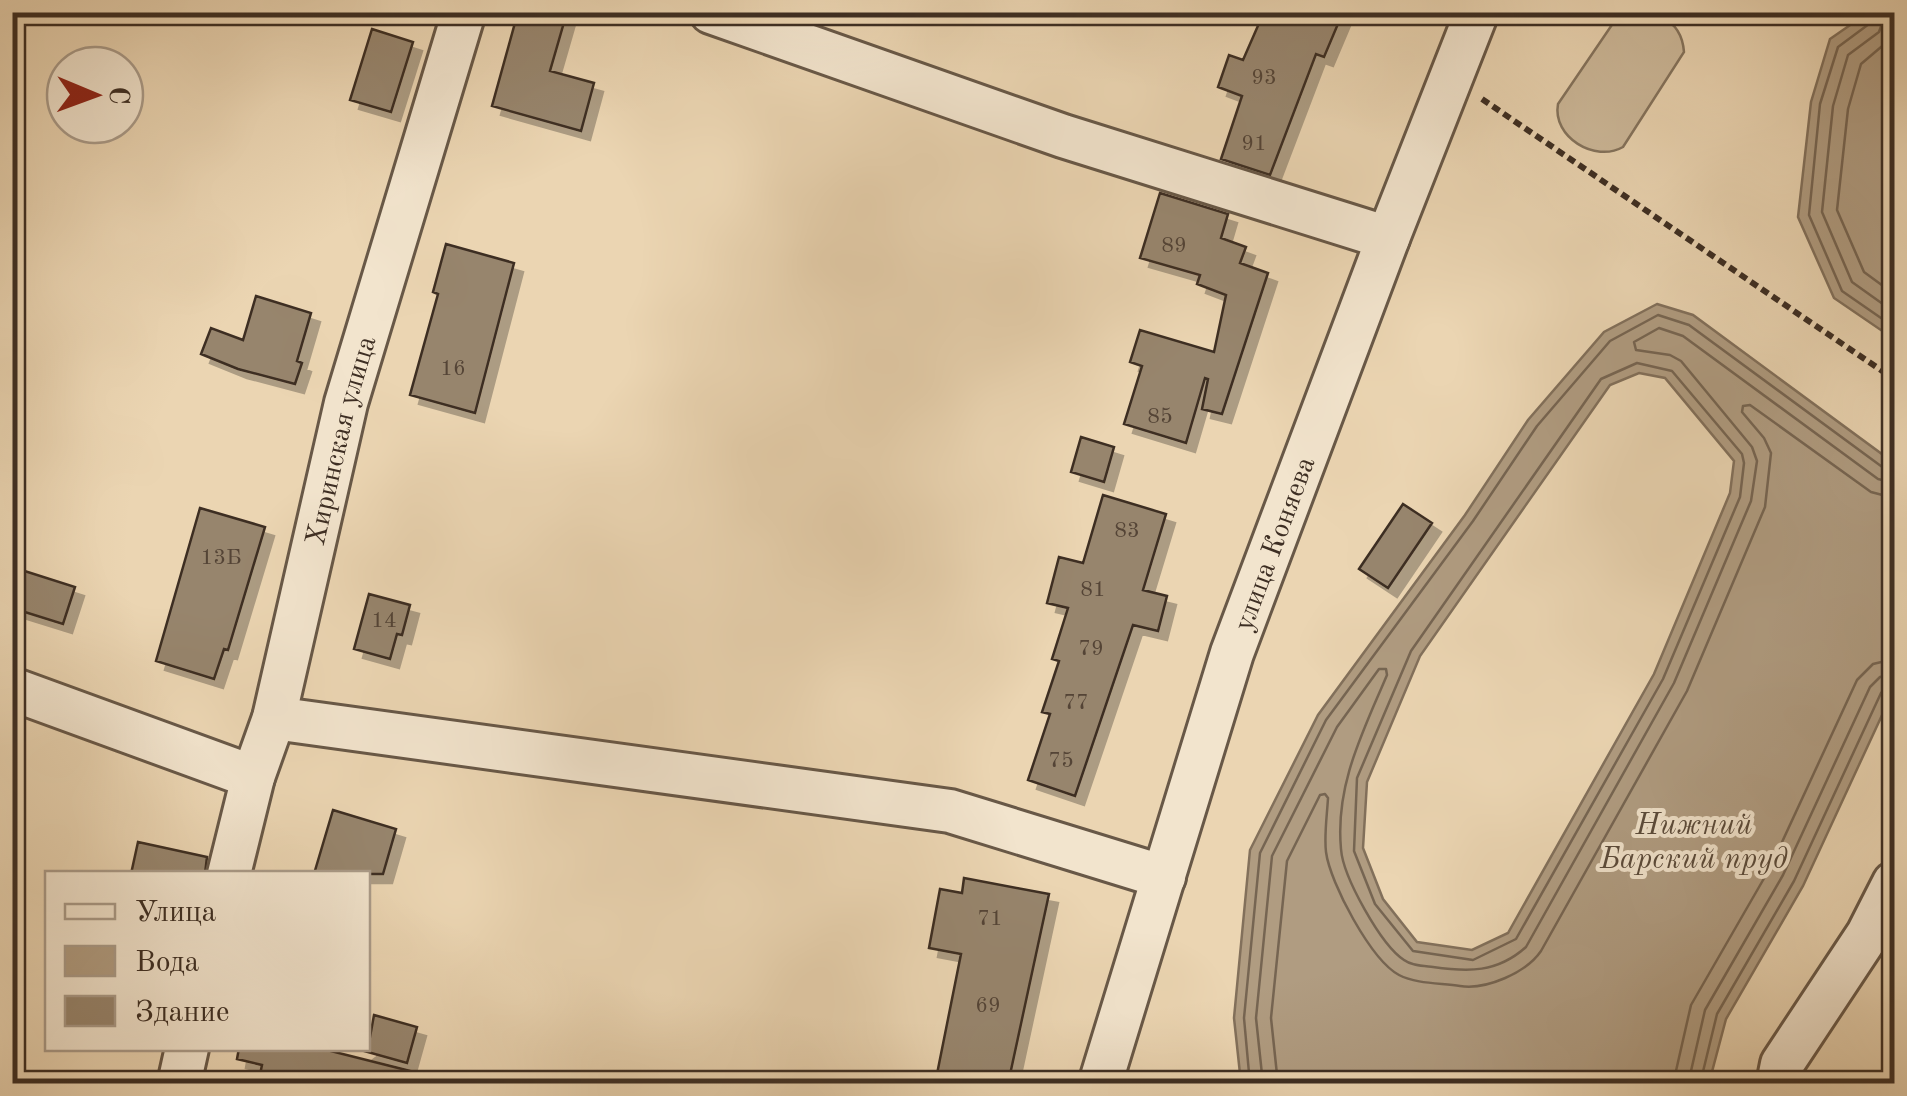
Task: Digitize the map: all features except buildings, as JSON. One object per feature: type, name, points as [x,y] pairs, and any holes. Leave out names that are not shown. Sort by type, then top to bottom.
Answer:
[{"type":"street","name":"Хиринская улица","points":[[230,871],[252,777],[274,718],[346,403],[464,12]]},
{"type":"street","points":[[711,12],[1062,136],[1388,238]]},
{"type":"street","name":"улица Коняева","points":[[1100,1084],[1232,653],[1477,12]]},
{"type":"street","points":[[12,690],[252,777]]},
{"type":"street","points":[[274,718],[950,811],[1164,876]]},
{"type":"street","points":[[1778,1084],[1782,1064],[1868,934],[1894,883]]},
{"type":"street","points":[[179,1084],[186,1051]]},
{"type":"path","points":[[1450,78],[1894,379]]},
{"type":"shaded area","points":[[1620,13],[1662,18],[1677,30],[1684,52],[1623,147],[1600,152],[1569,136],[1558,116],[1558,104]]},
{"type":"water","points":[[1869,12],[1894,13],[1894,339],[1834,298],[1798,217],[1811,102],[1830,39]]},
{"type":"water","name":"Нижний Барский пруд","points":[[1657,304],[1693,315],[1894,463],[1894,678],[1889,700],[1803,886],[1726,1019],[1709,1083],[1241,1083],[1234,1018],[1250,850],[1318,715],[1465,515],[1528,420],[1604,332]],"holes":[[[1639,373],[1665,378],[1734,461],[1730,493],[1654,674],[1508,933],[1472,950],[1417,942],[1383,899],[1363,848],[1367,782],[1420,656],[1610,385]]]}]
